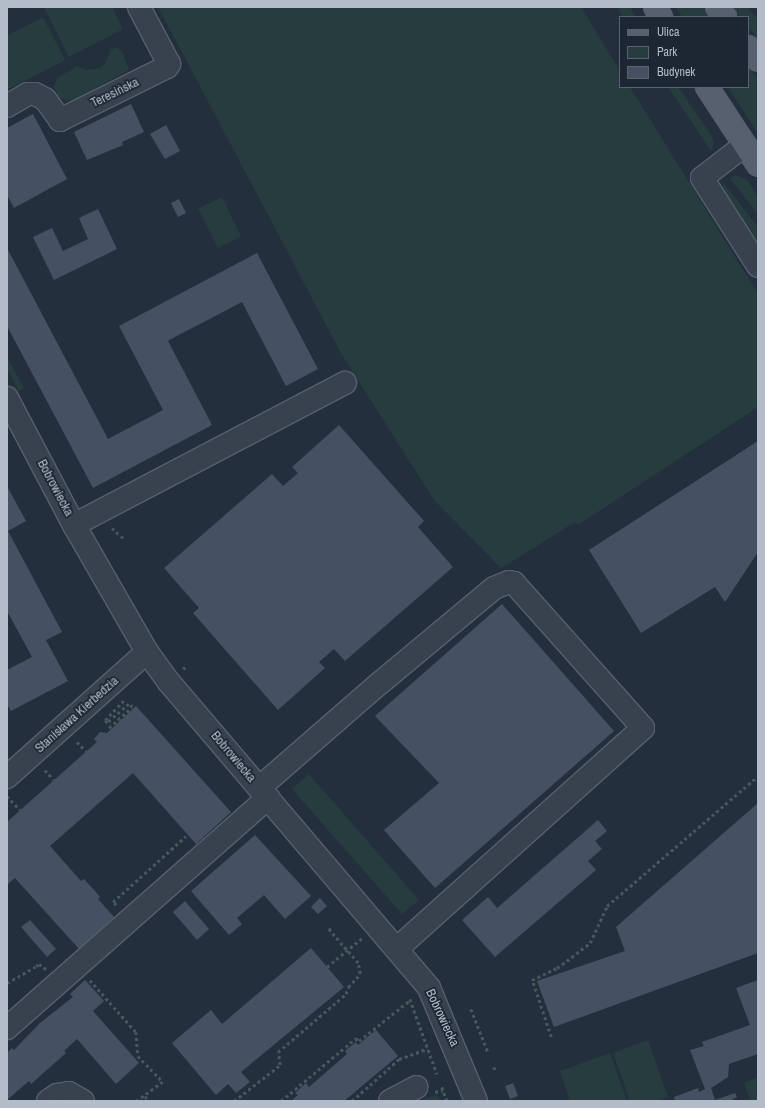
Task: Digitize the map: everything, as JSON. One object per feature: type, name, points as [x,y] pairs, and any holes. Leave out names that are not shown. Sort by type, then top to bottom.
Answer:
[{"type":"main road","points":[[654,7],[660,16]]},
{"type":"main road","points":[[717,7],[724,16]]},
{"type":"main road","points":[[749,48],[758,60]]},
{"type":"main road","points":[[708,88],[758,165]]},
{"type":"street","name":"Teresińska","points":[[7,106],[28,94],[35,94],[45,99],[60,120],[159,72],[169,64],[139,7]]},
{"type":"street","points":[[745,146],[702,178],[758,266]]},
{"type":"street","points":[[74,525],[345,383]]},
{"type":"street","name":"Bobrowiecka","points":[[7,398],[74,525],[147,652],[264,793],[398,949],[435,998],[476,1101]]},
{"type":"street","points":[[7,1028],[264,793],[380,683],[488,593],[502,584],[509,582],[514,583],[642,728],[398,949]]},
{"type":"street","name":"Stanisława Kierbedzia","points":[[7,777],[147,652]]},
{"type":"street","points":[[390,1101],[416,1087]]},
{"type":"street","points":[[48,1101],[57,1095],[69,1094],[83,1101]]},
{"type":"path","points":[[109,525],[123,538]]},
{"type":"path","points":[[109,728],[132,707],[129,704],[107,723],[105,720],[126,700],[121,694]]},
{"type":"path","points":[[73,737],[86,752]]},
{"type":"path","points":[[41,765],[54,780]]},
{"type":"path","points":[[551,1037],[532,980],[557,968],[590,943],[607,906],[758,776]]},
{"type":"path","points":[[7,796],[20,810]]},
{"type":"path","points":[[234,1101],[280,1064],[278,1052],[346,994],[348,987],[357,978],[360,970],[328,925]]},
{"type":"path","points":[[327,967],[356,943]]},
{"type":"path","points":[[84,974],[136,1032],[138,1056],[163,1082],[137,1101]]},
{"type":"path","points":[[408,996],[437,1074]]},
{"type":"path","points":[[281,1101],[356,1038],[359,1041],[410,1000]]},
{"type":"path","points":[[471,1009],[488,1052]]},
{"type":"path","points":[[352,1101],[399,1059],[427,1049]]},
{"type":"path","points":[[494,1067],[496,1072]]},
{"type":"path","points":[[442,1087],[447,1101]]},
{"type":"path","points":[[145,1096],[149,1101]]},
{"type":"green space","points":[[44,7],[112,7],[123,29],[69,57]]},
{"type":"green space","points":[[158,7],[581,7],[619,69],[619,88],[631,88],[758,294],[758,407],[578,525],[575,522],[501,568],[434,500],[342,355]]},
{"type":"green space","points":[[617,7],[630,7],[635,16],[622,16]]},
{"type":"green space","points":[[676,7],[703,7],[710,16],[681,16]]},
{"type":"green space","points":[[732,7],[747,7],[758,19],[758,40],[749,28],[749,16],[739,16]]},
{"type":"green space","points":[[43,17],[65,60],[7,90],[7,36]]},
{"type":"green space","points":[[116,47],[122,51],[129,70],[72,101],[59,98],[54,87],[57,78],[77,66],[86,70],[100,68],[105,64],[111,49]]},
{"type":"green space","points":[[749,67],[758,79],[758,134],[729,88],[749,88]]},
{"type":"green space","points":[[669,88],[679,88],[711,135],[714,142],[711,151]]},
{"type":"green space","points":[[736,175],[748,181],[758,196],[758,215],[730,178]]},
{"type":"green space","points":[[724,183],[758,227],[758,253],[720,196]]},
{"type":"green space","points":[[222,197],[241,236],[218,248],[198,209]]},
{"type":"green space","points":[[7,357],[24,388],[19,391],[7,368]]},
{"type":"green space","points":[[309,774],[419,900],[402,914],[292,789]]},
{"type":"green space","points":[[648,1040],[668,1097],[657,1101],[630,1101],[613,1053]]},
{"type":"green space","points":[[610,1053],[627,1101],[570,1101],[560,1071]]},
{"type":"green space","points":[[758,1077],[758,1101],[750,1101],[744,1083]]},
{"type":"green space","points":[[437,1095],[442,1101],[425,1101],[424,1099]]},
{"type":"building","points":[[131,104],[144,132],[122,142],[123,145],[87,160],[74,132]]},
{"type":"building","points":[[33,114],[67,179],[14,208],[7,195],[7,128]]},
{"type":"building","points":[[166,125],[180,151],[165,159],[150,134]]},
{"type":"building","points":[[179,199],[186,213],[178,217],[171,203]]},
{"type":"building","points":[[98,209],[117,249],[54,280],[33,237],[52,228],[63,251],[88,239],[79,218]]},
{"type":"building","points":[[7,248],[108,439],[163,410],[119,326],[257,253],[318,369],[286,386],[242,302],[173,338],[168,341],[212,425],[93,488],[7,326]]},
{"type":"building","points":[[339,425],[424,521],[418,527],[453,567],[345,661],[334,649],[319,662],[325,668],[278,710],[193,613],[199,608],[164,568],[272,474],[283,486],[298,473],[292,467]]},
{"type":"building","points":[[758,441],[758,552],[725,602],[715,587],[641,633],[589,550]]},
{"type":"building","points":[[7,486],[26,521],[8,531],[62,632],[46,640],[68,681],[11,711],[7,704],[7,670],[32,657],[7,611]]},
{"type":"building","points":[[502,604],[614,731],[435,888],[384,830],[439,783],[375,716]]},
{"type":"building","points":[[136,706],[231,812],[196,844],[133,773],[50,846],[81,881],[84,879],[95,891],[100,897],[98,899],[114,917],[79,949],[15,878],[7,885],[7,822],[97,742],[94,739],[100,732],[107,733]]},
{"type":"building","points":[[758,803],[758,953],[554,1027],[537,981],[625,951],[616,927]]},
{"type":"building","points":[[598,820],[607,831],[595,841],[602,849],[588,861],[596,870],[495,957],[462,920],[488,897],[497,908]]},
{"type":"building","points":[[255,835],[311,896],[285,919],[264,895],[237,918],[242,924],[229,935],[191,891]]},
{"type":"building","points":[[320,898],[327,906],[318,914],[311,907]]},
{"type":"building","points":[[185,901],[209,929],[197,940],[173,912]]},
{"type":"building","points":[[30,920],[56,949],[47,957],[21,927]]},
{"type":"building","points":[[311,948],[344,987],[241,1072],[250,1082],[236,1093],[228,1084],[216,1095],[172,1043],[211,1010],[222,1024]]},
{"type":"building","points":[[85,980],[104,1001],[93,1011],[139,1063],[116,1084],[77,1039],[64,1051],[66,1053],[31,1084],[29,1081],[7,1100],[7,1053],[12,1048],[14,1050],[40,1023],[73,997],[70,994]]},
{"type":"building","points":[[758,980],[758,1054],[729,1064],[728,1077],[711,1088],[715,1100],[735,1093],[737,1097],[733,1099],[734,1101],[675,1101],[674,1097],[698,1088],[699,1092],[705,1089],[690,1050],[704,1046],[702,1042],[750,1025],[736,988]]},
{"type":"building","points":[[376,1030],[398,1056],[344,1101],[291,1101],[298,1095],[295,1093],[306,1083],[309,1087],[347,1054],[345,1051],[356,1042],[358,1045]]},
{"type":"building","points":[[513,1083],[518,1096],[510,1099],[505,1086]]}]
